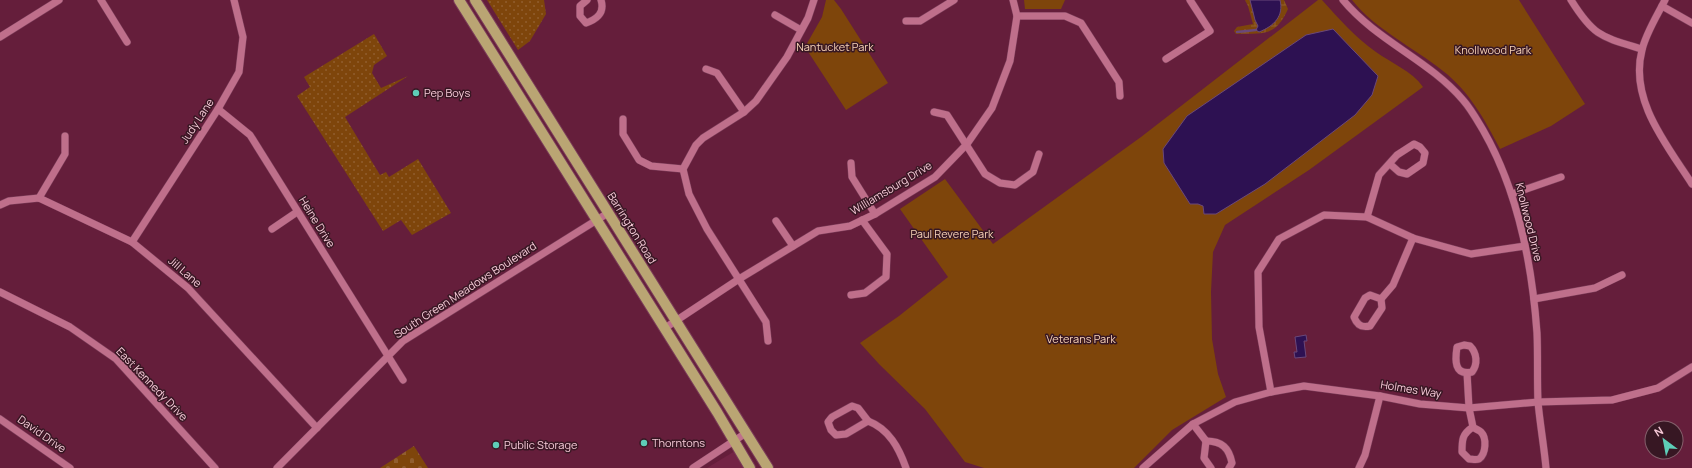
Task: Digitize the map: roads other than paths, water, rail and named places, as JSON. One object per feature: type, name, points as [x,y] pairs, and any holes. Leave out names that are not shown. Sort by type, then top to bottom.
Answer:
[{"type":"main road","points":[[459,0],[665,328],[750,468]]},
{"type":"main road","name":"Barrington Road","points":[[475,0],[768,468]]},
{"type":"street","points":[[0,37],[58,0]]},
{"type":"street","points":[[101,0],[127,42]]},
{"type":"street","name":"Judy Lane","points":[[132,242],[218,109],[239,72],[243,37],[234,0]]},
{"type":"street","points":[[587,0],[580,6],[580,16],[586,23],[596,20],[602,11],[601,0]]},
{"type":"street","points":[[768,341],[766,322],[707,229],[688,194],[683,169],[696,145],[703,138],[744,112],[756,101],[767,87],[802,30],[814,0]]},
{"type":"street","points":[[906,22],[920,21],[954,0]]},
{"type":"street","name":"Williamsburg Drive","points":[[665,328],[739,279],[818,231],[850,226],[875,214],[935,177],[967,144],[992,108],[1010,61],[1017,16],[1013,0]]},
{"type":"street","points":[[1166,59],[1210,31],[1190,0]]},
{"type":"street","name":"Knollwood Drive","points":[[1343,0],[1366,25],[1438,75],[1464,100],[1488,140],[1512,194],[1525,246],[1534,298],[1537,334],[1538,402],[1546,468]]},
{"type":"street","points":[[1571,0],[1584,20],[1595,31],[1608,39],[1642,49]]},
{"type":"street","points":[[1692,23],[1664,3],[1642,49],[1640,73],[1644,102],[1656,126],[1689,172],[1692,184]]},
{"type":"street","points":[[775,15],[802,30]]},
{"type":"street","points":[[1017,16],[1065,16],[1081,23],[1119,82],[1120,96]]},
{"type":"street","points":[[706,69],[717,73],[744,112]]},
{"type":"street","name":"Heine Drive","points":[[218,109],[250,135],[403,380]]},
{"type":"street","points":[[934,112],[947,115],[985,174],[1000,183],[1015,184],[1033,172],[1039,154]]},
{"type":"street","points":[[623,118],[623,134],[638,160],[651,166],[683,169]]},
{"type":"street","points":[[0,205],[9,201],[39,198],[66,154],[65,136]]},
{"type":"street","points":[[1367,217],[1377,180],[1397,155],[1412,144],[1419,145],[1425,153],[1423,163],[1410,173],[1401,173],[1390,164]]},
{"type":"street","points":[[852,163],[852,177],[875,214]]},
{"type":"street","points":[[1512,194],[1562,177]]},
{"type":"street","name":"Jill Lane","points":[[39,198],[132,242],[188,288],[317,428]]},
{"type":"street","points":[[272,229],[297,212]]},
{"type":"street","name":"South Green Meadows Boulevard","points":[[277,468],[403,341],[608,213]]},
{"type":"street","points":[[1271,392],[1259,327],[1258,272],[1279,240],[1324,215],[1367,217],[1413,238],[1471,254],[1525,246]]},
{"type":"street","points":[[851,295],[864,294],[886,277],[887,254],[862,220]]},
{"type":"street","points":[[776,221],[794,246]]},
{"type":"street","points":[[1381,299],[1370,295],[1365,298],[1354,317],[1356,322],[1361,326],[1370,326],[1382,308],[1381,299],[1393,285],[1413,238]]},
{"type":"street","points":[[1534,298],[1595,288],[1622,276]]},
{"type":"street","name":"East Kennedy Drive","points":[[0,292],[70,327],[116,359],[215,468]]},
{"type":"street","name":"Holmes Way","points":[[1143,468],[1193,424],[1235,402],[1271,392],[1304,386],[1380,396],[1420,404],[1469,408],[1538,402],[1612,400],[1658,388],[1692,367]]},
{"type":"street","points":[[1467,373],[1469,408],[1473,427],[1481,432],[1485,444],[1483,453],[1479,459],[1475,460],[1469,459],[1462,452],[1462,438],[1466,432],[1473,427]]},
{"type":"street","points":[[1358,468],[1365,455],[1380,396]]},
{"type":"street","points":[[868,421],[840,436],[834,434],[828,425],[832,417],[852,406],[858,408],[868,421],[881,428],[889,435],[902,457],[906,468]]},
{"type":"street","name":"David Drive","points":[[0,419],[70,468]]},
{"type":"street","points":[[1193,424],[1206,442],[1204,458],[1211,468]]},
{"type":"street","points":[[693,468],[746,433]]},
{"type":"street","points":[[1206,442],[1220,443],[1227,448],[1232,463],[1229,468]]},
{"type":"waterway","points":[[1237,32],[1256,30]]},
{"type":"place","name":"Pep Boys","points":[[416,93]]},
{"type":"place","name":"Thorntons","points":[[644,443]]},
{"type":"place","name":"Public Storage","points":[[496,445]]},
{"type":"park label","name":"Nantucket Park","points":[[835,47]]},
{"type":"park label","name":"Knollwood Park","points":[[1493,50]]},
{"type":"park label","name":"Paul Revere Park","points":[[952,234]]},
{"type":"park label","name":"Veterans Park","points":[[1081,339]]}]
